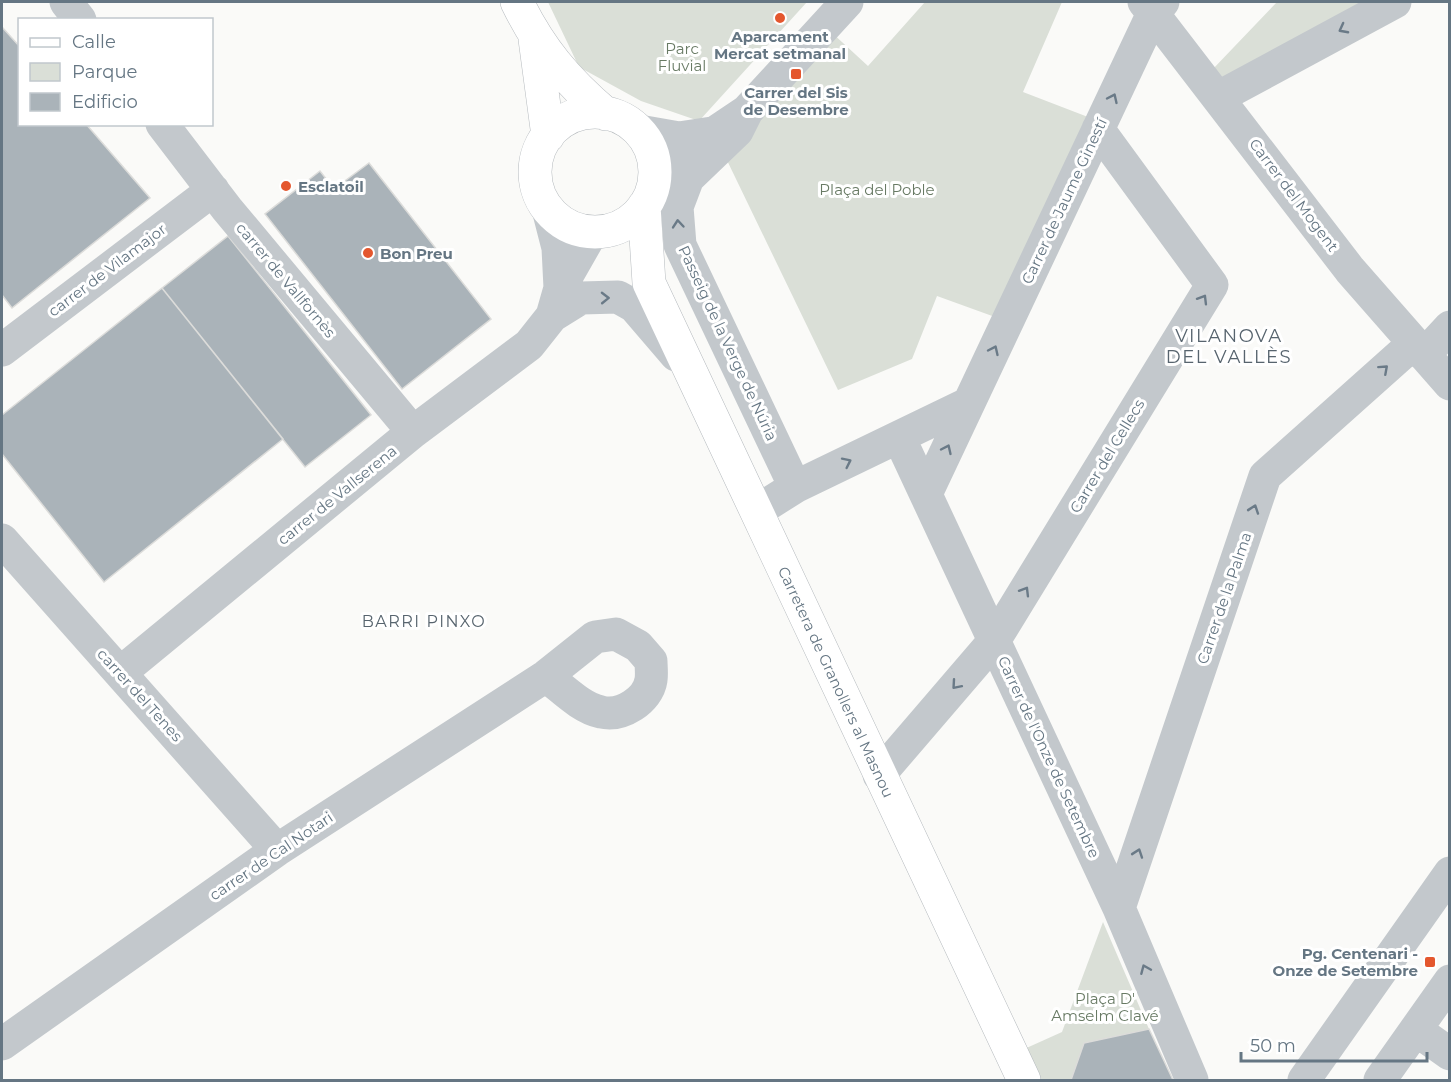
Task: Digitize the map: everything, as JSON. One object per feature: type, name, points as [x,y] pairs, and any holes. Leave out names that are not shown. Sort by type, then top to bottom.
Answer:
[{"type":"main road","points":[[517,2],[534,38],[581,93],[606,114]]},
{"type":"main road","points":[[534,38],[548,136]]},
{"type":"main road","points":[[593,112],[622,119],[639,131],[653,158],[649,192],[621,226],[592,232],[563,223],[548,209],[538,192],[535,172],[538,152],[556,127],[573,117],[593,112]]},
{"type":"main road","name":"Carretera de Granollers al Masnou","points":[[649,192],[649,283]]},
{"type":"main road","name":"Carretera de Granollers al Masnou","points":[[592,232],[649,283],[1024,1080]]},
{"type":"street","points":[[66,2],[78,18]]},
{"type":"street","points":[[649,192],[713,132],[747,111],[847,2]]},
{"type":"street","points":[[1219,97],[1395,2]]},
{"type":"street","name":"Carrer del Mogent","points":[[1154,5],[1219,97],[1350,270],[1449,384]]},
{"type":"street","name":"Carrer de Jaume Ginestí","points":[[926,494],[1154,5]]},
{"type":"street","name":"Passeig de la Verge de Núria","points":[[747,111],[737,131],[688,178],[677,207],[680,245],[795,488]]},
{"type":"street","name":"carrer de Vallfornès","points":[[164,126],[213,190],[413,432]]},
{"type":"street","name":"Carrer del Cellecs","points":[[879,775],[994,641],[1212,285],[1098,129]]},
{"type":"street","points":[[639,131],[679,138],[713,132]]},
{"type":"street","name":"carrer de Vilamajor","points":[[6,337],[213,190]]},
{"type":"street","points":[[548,209],[558,248],[556,302]]},
{"type":"street","name":"carrer de Vallserena","points":[[120,673],[413,432],[529,345],[556,302],[592,232]]},
{"type":"street","name":"carrer de Vallserena","points":[[556,302],[581,298],[618,297],[634,306],[653,325],[691,375]]},
{"type":"street","name":"Carrer de la Palma","points":[[1119,908],[1265,476],[1449,327]]},
{"type":"street","points":[[757,511],[795,488],[969,403]]},
{"type":"street","name":"Carrer de l'Onze de Setembre","points":[[899,437],[1119,908],[1192,1080]]},
{"type":"street","name":"carrer del Tenes","points":[[2,540],[277,850]]},
{"type":"street","name":"carrer de Cal Notari","points":[[2,1044],[277,850],[546,676]]},
{"type":"street","points":[[1304,1080],[1449,873]]},
{"type":"street","points":[[1327,1080],[1449,895]]},
{"type":"street","points":[[1380,1080],[1449,981]]},
{"type":"street","points":[[1416,1030],[1449,1054]]},
{"type":"green space","name":"Parc Fluvial","points":[[548,2],[807,2],[699,121],[641,101],[579,67]]},
{"type":"green space","name":"Plaça del Poble","points":[[925,2],[1062,2],[1023,92],[1088,117],[995,317],[937,296],[912,359],[838,390],[722,150],[830,31],[868,66]]},
{"type":"green space","points":[[1277,2],[1366,2],[1221,84],[1212,70]]},
{"type":"green space","name":"Plaça D' Amselm Clavé","points":[[1103,922],[1149,1029],[1084,1043],[1071,1080],[1036,1080],[1022,1050],[1062,1032]]},
{"type":"building","points":[[2,27],[18,45],[18,126],[88,126],[150,198],[12,308],[2,295]]},
{"type":"building","name":"Bon Preu","points":[[369,163],[491,319],[402,389],[265,214],[320,171],[334,189]]},
{"type":"building","points":[[228,236],[371,415],[305,467],[162,288]]},
{"type":"building","points":[[162,288],[283,439],[104,582],[2,454],[2,415]]},
{"type":"building","points":[[1149,1029],[1173,1080],[1071,1080],[1084,1043]]},
{"type":"place","name":"Aparcament Mercat setmanal","points":[[780,18]]},
{"type":"place","name":"Carrer del Sis de Desembre","points":[[796,74]]},
{"type":"place","name":"Esclatoil","points":[[286,186]]},
{"type":"place","name":"Bon Preu","points":[[368,253]]},
{"type":"place","name":"Pg. Centenari - Onze de Setembre","points":[[1430,962]]},
{"type":"district","name":"VILANOVA DEL VALLÈS","points":[[1229,346]]},
{"type":"district","name":"BARRI PINXO","points":[[424,621]]}]
